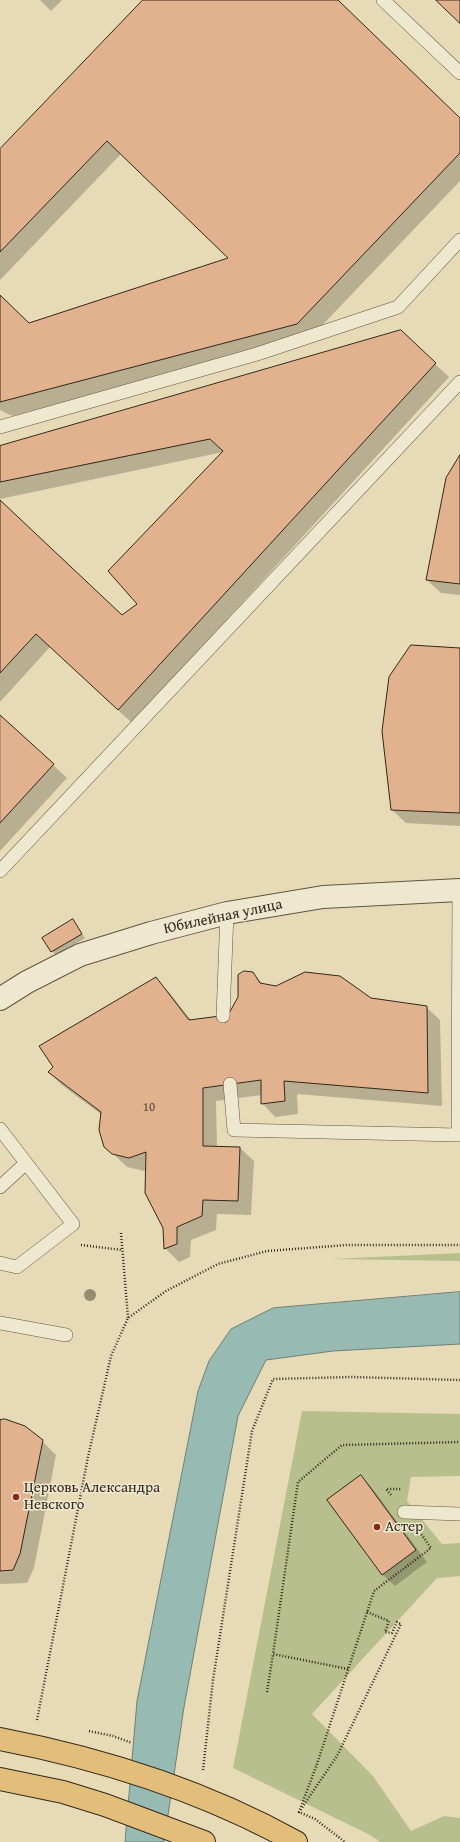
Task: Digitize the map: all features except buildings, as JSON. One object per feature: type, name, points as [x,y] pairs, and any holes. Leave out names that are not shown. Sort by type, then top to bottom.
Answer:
[{"type":"main road","points":[[0,1739],[53,1749],[114,1765],[196,1794],[263,1824],[296,1842]]},
{"type":"main road","points":[[0,1779],[63,1792],[105,1805],[204,1842]]},
{"type":"street","name":"Юбилейная улица","points":[[0,999],[27,982],[80,955],[151,933],[227,913],[323,897],[460,890]]},
{"type":"lane","points":[[383,0],[460,73]]},
{"type":"lane","points":[[0,427],[257,354],[398,307],[460,240]]},
{"type":"lane","points":[[0,871],[460,382]]},
{"type":"lane","points":[[230,1084],[234,1130],[458,1135],[460,890]]},
{"type":"lane","points":[[223,1016],[227,913]]},
{"type":"lane","points":[[0,1129],[73,1224],[16,1267],[0,1263]]},
{"type":"lane","points":[[0,1187],[26,1163]]},
{"type":"lane","points":[[0,1322],[66,1335]]},
{"type":"lane","points":[[404,1512],[460,1514]]},
{"type":"path","points":[[37,1720],[88,1457],[111,1356],[128,1318],[121,1233]]},
{"type":"path","points":[[50,1242],[122,1250]]},
{"type":"path","points":[[128,1318],[166,1291],[218,1264],[267,1251],[347,1245],[460,1244]]},
{"type":"path","points":[[202,1771],[209,1712],[252,1431],[274,1379],[351,1377],[460,1380]]},
{"type":"path","points":[[267,1692],[298,1482],[342,1445],[460,1442]]},
{"type":"path","points":[[367,1612],[389,1621],[385,1632],[392,1633],[397,1622],[401,1624],[338,1756],[299,1812],[317,1764],[348,1669],[367,1612],[374,1591],[431,1548],[386,1489],[408,1489]]},
{"type":"path","points":[[273,1654],[348,1669]]},
{"type":"green space","points":[[460,1253],[460,1261],[332,1259]]},
{"type":"green space","points":[[302,1411],[460,1414],[460,1476],[411,1477],[407,1501],[442,1544],[460,1543],[460,1576],[437,1578],[312,1714],[373,1776],[411,1831],[444,1816],[460,1818],[460,1842],[380,1842],[370,1835],[233,1768]]},
{"type":"water","points":[[460,1292],[460,1344],[333,1351],[266,1360],[238,1416],[184,1707],[164,1842],[125,1842],[137,1701],[198,1391],[209,1361],[231,1329],[273,1308]]},
{"type":"place","name":"Церковь Александра Невского","points":[[16,1497]]},
{"type":"place","name":"Астер","points":[[377,1527]]}]
